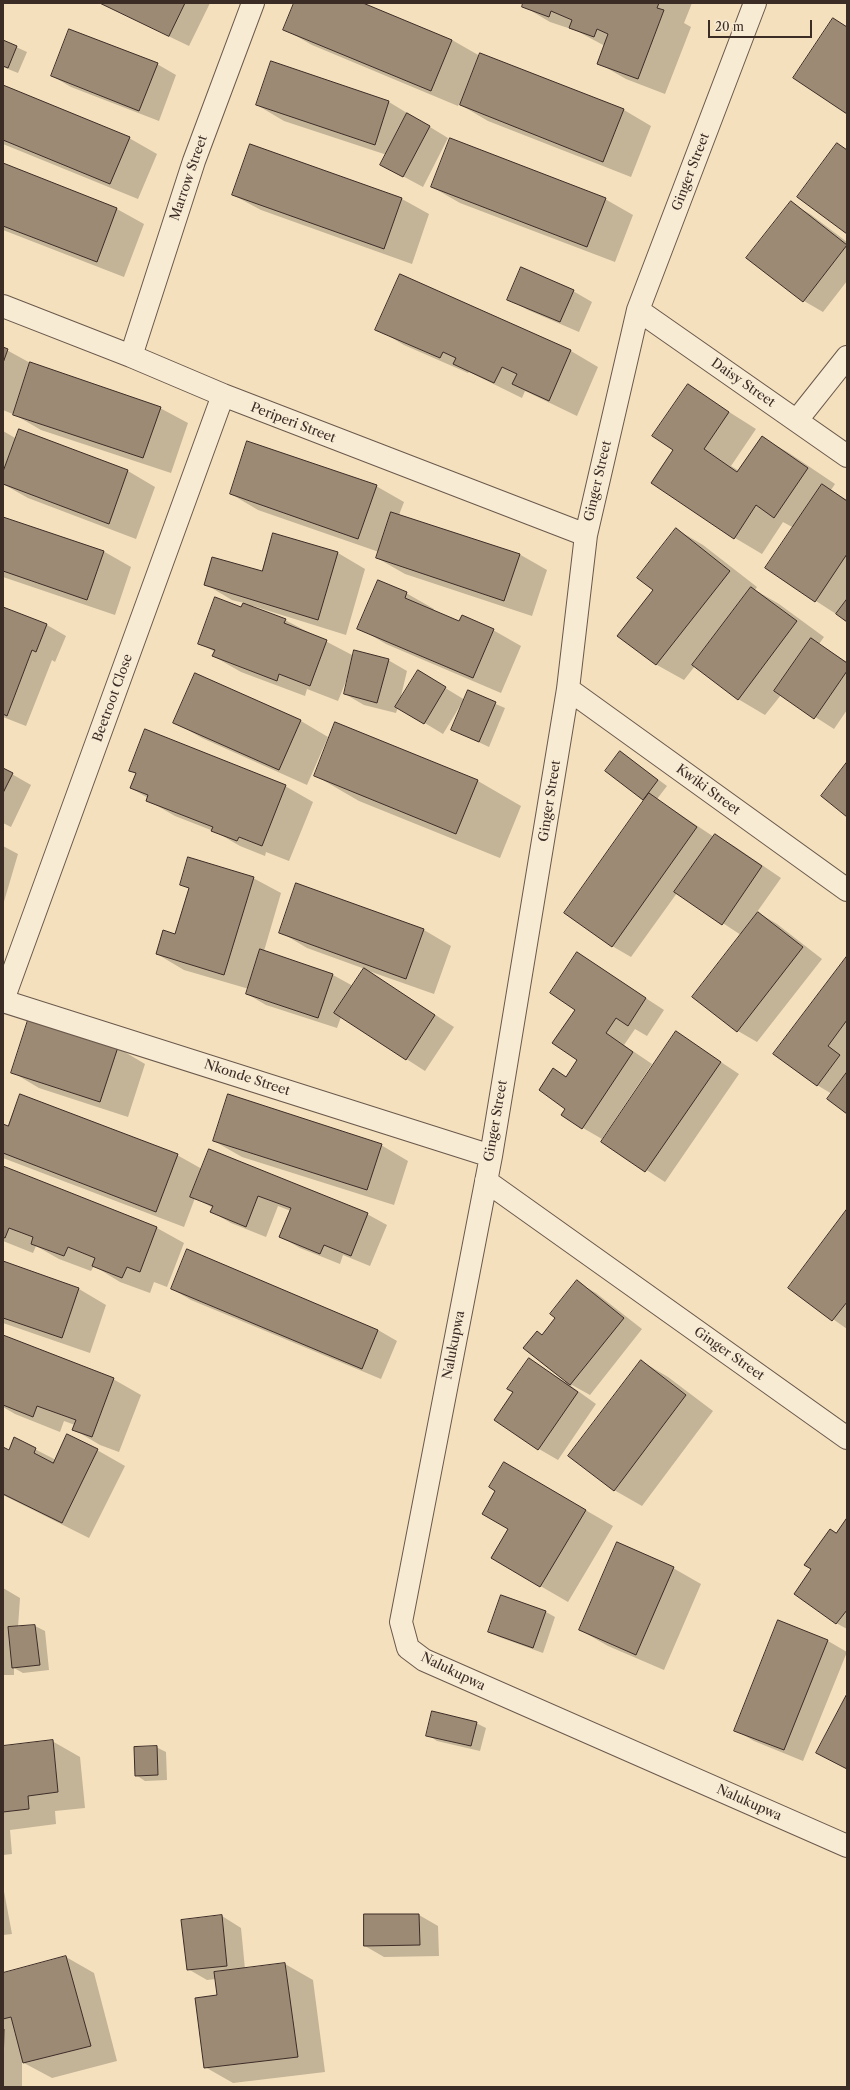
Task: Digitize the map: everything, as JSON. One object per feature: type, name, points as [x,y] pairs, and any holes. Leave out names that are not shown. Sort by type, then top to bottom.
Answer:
[{"type":"street","name":"Marrow Street","points":[[132,356],[194,161],[253,3]]},
{"type":"street","name":"Ginger Street","points":[[755,3],[638,310],[586,535],[568,689],[486,1181],[847,1438]]},
{"type":"street","name":"Periperi Street","points":[[3,306],[132,356],[223,396],[586,535]]},
{"type":"street","name":"Daisy Street","points":[[638,310],[847,456]]},
{"type":"street","points":[[797,420],[847,357]]},
{"type":"street","name":"Beetroot Close","points":[[3,1000],[223,396]]},
{"type":"street","name":"Kwiki Street","points":[[568,689],[847,890]]},
{"type":"street","name":"Nkonde Street","points":[[3,1000],[491,1156]]},
{"type":"street","name":"Nalukupwa","points":[[486,1181],[401,1622],[408,1648],[424,1660],[847,1846]]},
{"type":"building","points":[[100,3],[185,3],[169,36]]},
{"type":"building","points":[[294,3],[363,3],[452,40],[431,91],[283,30]]},
{"type":"building","points":[[523,3],[659,3],[657,8],[664,10],[638,79],[597,64],[608,34],[597,29],[594,37],[569,28],[572,20],[551,11],[549,17],[522,7]]},
{"type":"building","points":[[833,18],[847,27],[847,114],[793,78]]},
{"type":"building","points":[[69,29],[158,63],[139,111],[51,76]]},
{"type":"building","points":[[3,40],[17,46],[8,68],[3,66]]},
{"type":"building","points":[[480,53],[624,109],[603,162],[460,105]]},
{"type":"building","points":[[271,61],[389,101],[375,145],[256,105]]},
{"type":"building","points":[[3,85],[130,137],[110,184],[3,140]]},
{"type":"building","points":[[407,113],[430,126],[403,177],[380,165]]},
{"type":"building","points":[[450,138],[606,198],[587,247],[431,187]]},
{"type":"building","points":[[837,143],[847,150],[847,234],[797,197]]},
{"type":"building","points":[[250,144],[402,198],[384,249],[232,195]]},
{"type":"building","points":[[3,163],[117,208],[97,262],[3,226]]},
{"type":"building","points":[[791,201],[847,245],[803,302],[746,258]]},
{"type":"building","points":[[521,267],[574,290],[560,322],[507,300]]},
{"type":"building","points":[[400,274],[571,350],[549,401],[512,384],[517,374],[502,367],[494,383],[453,364],[456,358],[443,352],[440,358],[375,330]]},
{"type":"building","points":[[3,347],[8,349],[3,363]]},
{"type":"building","points":[[30,362],[161,407],[143,458],[13,415]]},
{"type":"building","points":[[688,384],[729,412],[704,449],[737,472],[762,436],[808,468],[774,518],[756,505],[734,539],[651,483],[673,450],[652,436]]},
{"type":"building","points":[[19,429],[128,470],[109,524],[3,484],[3,472]]},
{"type":"building","points":[[247,441],[377,485],[358,539],[230,494]]},
{"type":"building","points":[[822,484],[847,501],[847,554],[815,602],[765,568]]},
{"type":"building","points":[[391,512],[520,554],[504,601],[376,558]]},
{"type":"building","points":[[3,517],[104,551],[87,600],[3,571]]},
{"type":"building","points":[[676,528],[730,571],[656,665],[617,636],[653,590],[637,578]]},
{"type":"building","points":[[273,533],[338,552],[318,620],[204,585],[212,557],[262,571]]},
{"type":"building","points":[[378,580],[407,592],[405,598],[459,621],[462,615],[494,629],[473,678],[357,629]]},
{"type":"building","points":[[751,587],[797,621],[738,700],[692,665]]},
{"type":"building","points":[[215,597],[241,607],[243,603],[286,619],[284,623],[327,640],[310,686],[279,674],[277,681],[212,656],[215,650],[198,644]]},
{"type":"building","points":[[847,599],[847,622],[836,614]]},
{"type":"building","points":[[3,607],[47,624],[36,652],[32,650],[7,716],[3,714]]},
{"type":"building","points":[[811,638],[847,663],[847,671],[814,719],[774,691]]},
{"type":"building","points":[[354,650],[389,659],[377,703],[344,694]]},
{"type":"building","points":[[418,670],[446,687],[424,724],[395,707]]},
{"type":"building","points":[[195,673],[301,720],[279,770],[173,723]]},
{"type":"building","points":[[468,690],[496,702],[479,742],[451,730]]},
{"type":"building","points":[[335,722],[478,780],[456,834],[314,776]]},
{"type":"building","points":[[145,729],[286,785],[262,846],[239,837],[237,841],[211,831],[213,827],[146,801],[148,795],[130,788],[136,773],[129,771]]},
{"type":"building","points":[[620,751],[658,780],[643,800],[605,771]]},
{"type":"building","points":[[847,762],[847,817],[821,796]]},
{"type":"building","points":[[3,768],[13,773],[3,793]]},
{"type":"building","points":[[649,793],[697,827],[612,947],[564,913]]},
{"type":"building","points":[[715,834],[762,866],[722,925],[674,892]]},
{"type":"building","points":[[188,857],[254,877],[224,975],[156,954],[163,930],[175,934],[189,888],[180,885]]},
{"type":"building","points":[[296,883],[424,929],[406,979],[279,933]]},
{"type":"building","points":[[758,912],[803,947],[737,1032],[692,997]]},
{"type":"building","points":[[260,949],[333,974],[318,1018],[246,994]]},
{"type":"building","points":[[577,952],[646,998],[628,1026],[616,1018],[606,1033],[633,1052],[582,1129],[561,1115],[565,1109],[539,1090],[553,1068],[566,1077],[577,1060],[552,1043],[575,1010],[550,993]]},
{"type":"building","points":[[847,956],[847,1020],[828,1046],[840,1055],[817,1086],[773,1054]]},
{"type":"building","points":[[364,968],[435,1015],[406,1060],[334,1013]]},
{"type":"building","points":[[29,1017],[118,1047],[100,1102],[11,1073]]},
{"type":"building","points":[[676,1031],[721,1062],[645,1172],[601,1142]]},
{"type":"building","points":[[847,1072],[847,1114],[827,1099]]},
{"type":"building","points":[[20,1094],[178,1154],[156,1212],[3,1153],[3,1124],[8,1126]]},
{"type":"building","points":[[228,1094],[382,1144],[367,1190],[213,1141]]},
{"type":"building","points":[[209,1149],[368,1213],[351,1256],[324,1245],[320,1254],[279,1237],[291,1208],[258,1196],[246,1227],[210,1212],[213,1206],[190,1197]]},
{"type":"building","points":[[3,1166],[157,1227],[140,1272],[127,1267],[122,1278],[92,1266],[95,1258],[68,1247],[64,1256],[31,1244],[33,1237],[9,1228],[5,1238],[3,1237]]},
{"type":"building","points":[[847,1209],[847,1302],[832,1321],[788,1288]]},
{"type":"building","points":[[187,1249],[378,1330],[362,1369],[171,1289]]},
{"type":"building","points":[[3,1261],[79,1288],[62,1338],[3,1318]]},
{"type":"building","points":[[577,1280],[624,1318],[570,1385],[523,1348],[537,1331],[542,1335],[555,1318],[550,1314]]},
{"type":"building","points":[[3,1335],[114,1378],[92,1437],[72,1430],[76,1420],[37,1406],[33,1417],[3,1405]]},
{"type":"building","points":[[529,1358],[578,1392],[538,1450],[494,1420],[513,1392],[507,1389]]},
{"type":"building","points":[[641,1360],[686,1395],[614,1491],[568,1456]]},
{"type":"building","points":[[67,1434],[98,1449],[62,1523],[3,1494],[3,1447],[9,1450],[14,1437],[36,1448],[34,1453],[53,1463]]},
{"type":"building","points":[[504,1462],[586,1510],[540,1587],[491,1558],[508,1529],[482,1514],[495,1491],[489,1487]]},
{"type":"building","points":[[847,1518],[847,1610],[836,1624],[794,1594],[811,1569],[804,1565],[830,1529],[836,1533]]},
{"type":"building","points":[[617,1542],[674,1567],[636,1655],[579,1630]]},
{"type":"building","points":[[501,1595],[546,1611],[533,1648],[488,1632]]},
{"type":"building","points":[[778,1620],[828,1640],[784,1750],[734,1731]]},
{"type":"building","points":[[35,1625],[40,1665],[12,1668],[8,1627]]},
{"type":"building","points":[[847,1694],[847,1769],[816,1753]]},
{"type":"building","points":[[432,1711],[477,1722],[471,1746],[426,1736]]},
{"type":"building","points":[[53,1740],[58,1792],[28,1796],[29,1809],[3,1812],[3,1746]]},
{"type":"building","points":[[157,1746],[158,1775],[135,1776],[134,1747]]},
{"type":"building","points":[[364,1914],[419,1914],[420,1945],[364,1946]]},
{"type":"building","points":[[222,1915],[227,1966],[187,1970],[181,1920]]},
{"type":"building","points":[[66,1956],[91,2046],[23,2063],[11,2017],[3,2019],[3,1973]]},
{"type":"building","points":[[285,1963],[298,2057],[204,2068],[195,1998],[217,1995],[214,1972]]},
{"type":"building","points":[[3,2029],[4,2029],[3,2068]]}]
